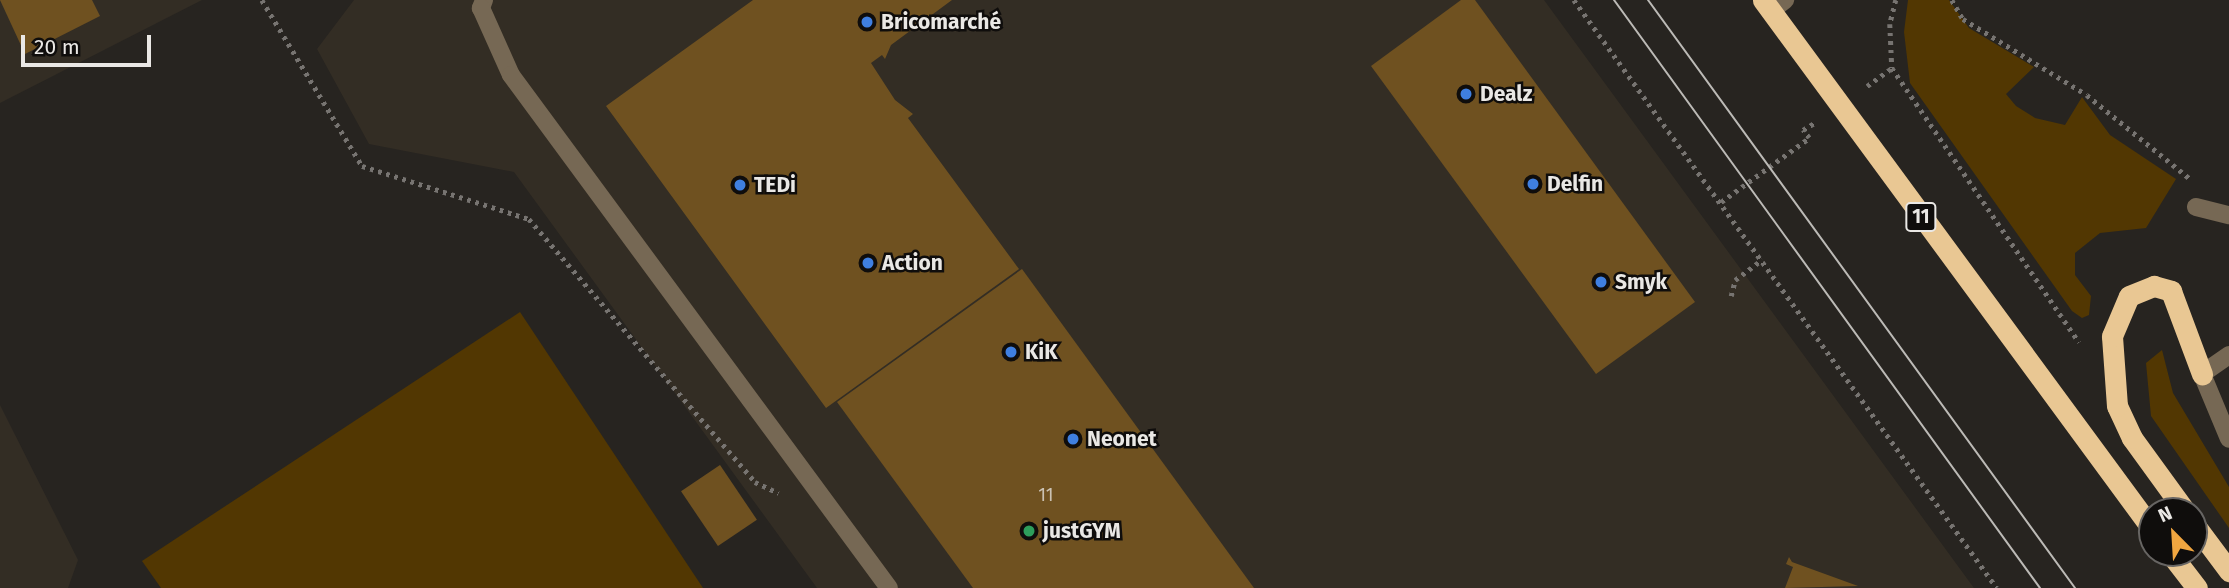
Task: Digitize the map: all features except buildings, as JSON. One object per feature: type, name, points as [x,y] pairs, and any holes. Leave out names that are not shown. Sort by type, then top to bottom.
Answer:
[{"type":"highway","name":"11","points":[[1773,4],[2138,510]]},
{"type":"highway","points":[[2175,497],[2132,438],[2117,406],[2110,358],[2119,309],[2129,296],[2154,286],[2171,291],[2180,306],[2202,374]]},
{"type":"highway","points":[[2208,543],[2229,571]]},
{"type":"highway","points":[[2181,567],[2197,588]]},
{"type":"street","points":[[484,0],[481,8],[511,75],[889,588]]},
{"type":"street","points":[[2196,207],[2229,215]]},
{"type":"street","points":[[2229,355],[2202,374],[2229,439]]},
{"type":"path","points":[[262,0],[362,166],[529,219],[755,482],[784,495]]},
{"type":"path","points":[[1574,0],[1997,588]]},
{"type":"path","points":[[1896,0],[1890,24],[1892,68],[1911,102],[2075,340],[2110,358]]},
{"type":"path","points":[[1952,0],[1963,19],[2087,95],[2177,165],[2189,177],[2196,207]]},
{"type":"path","points":[[1721,202],[1809,138],[1803,130]]},
{"type":"path","points":[[1731,296],[1735,280],[1762,260]]},
{"type":"shaded area","points":[[0,0],[202,0],[0,103]]},
{"type":"shaded area","points":[[354,0],[1544,0],[1974,588],[817,588],[514,172],[369,144],[317,49]]},
{"type":"shaded area","points":[[1908,0],[1949,0],[1969,28],[2034,67],[2006,94],[2016,106],[2035,118],[2065,125],[2082,97],[2110,135],[2176,179],[2146,228],[2100,233],[2075,253],[2075,275],[2091,296],[2089,315],[2082,318],[2072,311],[1910,83],[1904,32]]},
{"type":"shaded area","points":[[520,312],[703,588],[161,588],[142,561]]},
{"type":"shaded area","points":[[2162,350],[2173,393],[2229,487],[2229,528],[2151,416],[2146,363]]},
{"type":"shaded area","points":[[0,405],[78,560],[68,588],[0,588]]},
{"type":"tram line","points":[[1614,0],[2040,588]]},
{"type":"tram line","points":[[1648,0],[2075,588]]},
{"type":"place","name":"Bricomarché","points":[[867,22]]},
{"type":"place","name":"Dealz","points":[[1466,94]]},
{"type":"place","name":"Delfin","points":[[1533,184]]},
{"type":"place","name":"TEDi","points":[[740,185]]},
{"type":"place","name":"Action","points":[[868,263]]},
{"type":"place","name":"Smyk","points":[[1601,282]]},
{"type":"place","name":"KiK","points":[[1011,352]]},
{"type":"place","name":"Neonet","points":[[1073,439]]},
{"type":"place","name":"justGYM","points":[[1029,531]]}]
